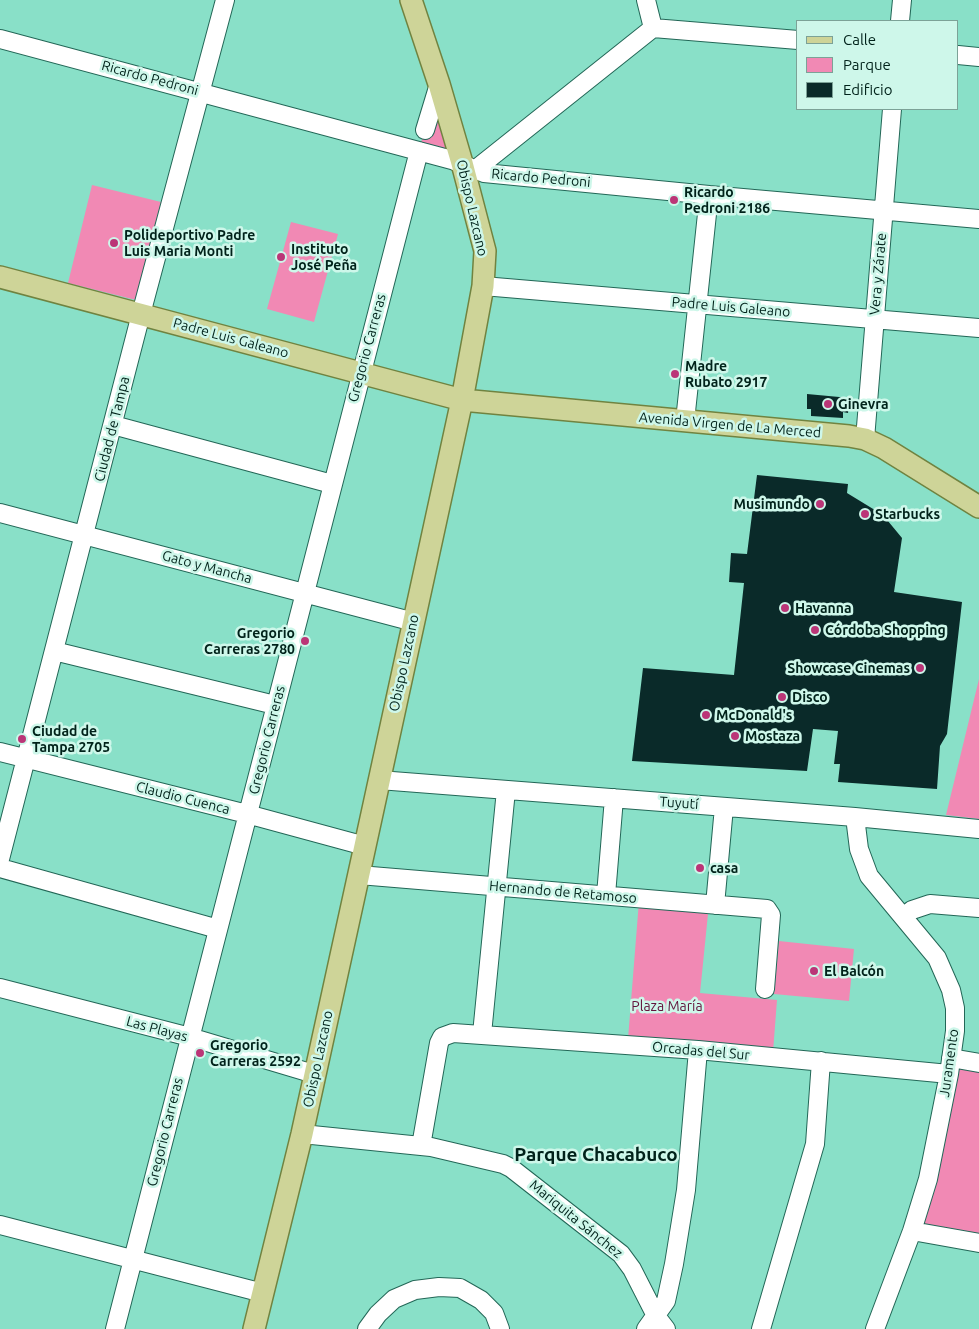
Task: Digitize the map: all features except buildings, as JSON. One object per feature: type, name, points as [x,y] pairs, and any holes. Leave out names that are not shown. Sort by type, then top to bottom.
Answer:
[{"type":"main road","name":"Obispo Lazcano","points":[[254,1329],[302,1134],[359,875],[462,400],[483,286],[485,250],[468,169],[411,0]]},
{"type":"main road","name":"Padre Luis Galeano","points":[[0,277],[462,400]]},
{"type":"main road","name":"Avenida Virgen de La Merced","points":[[462,400],[865,439],[884,448],[979,507]]},
{"type":"street","name":"Ciudad de Tampa","points":[[0,859],[225,0]]},
{"type":"street","points":[[646,0],[653,28]]},
{"type":"street","points":[[900,20],[902,0]]},
{"type":"street","points":[[468,169],[653,28],[796,40]]},
{"type":"street","name":"Ricardo Pedroni","points":[[0,39],[419,151],[484,173],[979,219]]},
{"type":"street","points":[[959,55],[979,57]]},
{"type":"street","points":[[425,130],[439,84]]},
{"type":"street","name":"Vera y Zárate","points":[[865,439],[892,110]]},
{"type":"street","name":"Gregorio Carreras","points":[[115,1329],[419,151]]},
{"type":"street","points":[[685,421],[709,195]]},
{"type":"street","name":"Padre Luis Galeano","points":[[483,286],[979,328]]},
{"type":"street","points":[[113,425],[332,484]]},
{"type":"street","name":"Gato y Mancha","points":[[0,513],[414,622]]},
{"type":"street","points":[[54,651],[275,705]]},
{"type":"street","name":"Claudio Cuenca","points":[[0,752],[247,814],[365,846]]},
{"type":"street","name":"Tuyutí","points":[[379,780],[855,817],[979,829]]},
{"type":"street","points":[[482,1034],[506,790]]},
{"type":"street","points":[[606,895],[614,798]]},
{"type":"street","points":[[715,904],[724,807]]},
{"type":"street","name":"Juramento","points":[[855,817],[860,849],[869,876],[876,887],[936,958],[951,990],[955,1008],[955,1031],[950,1066],[928,1179],[912,1230],[875,1329]]},
{"type":"street","points":[[0,868],[218,929]]},
{"type":"street","name":"Hernando de Retamoso","points":[[359,875],[767,909],[771,915],[765,989]]},
{"type":"street","points":[[903,917],[912,910],[930,904],[979,908]]},
{"type":"street","name":"Las Playas","points":[[0,988],[190,1038],[314,1074]]},
{"type":"street","name":"Orcadas del Sur","points":[[421,1146],[439,1043],[442,1037],[453,1033],[698,1050],[821,1061],[950,1066],[979,1063]]},
{"type":"street","points":[[656,1325],[668,1295],[679,1236],[688,1168],[698,1050]]},
{"type":"street","points":[[761,1329],[815,1144],[821,1061]]},
{"type":"street","name":"Mariquita Sánchez","points":[[302,1134],[421,1146],[503,1164],[522,1175],[621,1254],[632,1269],[656,1325]]},
{"type":"street","points":[[0,1225],[263,1293]]},
{"type":"street","points":[[912,1230],[979,1244]]},
{"type":"street","points":[[367,1329],[378,1314],[394,1299],[415,1290],[439,1287],[460,1288],[481,1300],[494,1313],[500,1329]]},
{"type":"green space","points":[[439,114],[452,154],[420,146],[423,136],[430,138]]},
{"type":"green space","name":"Polideportivo Padre Luis Maria Monti","points":[[92,185],[161,202],[136,300],[68,283]]},
{"type":"green space","points":[[291,222],[338,234],[314,322],[267,309]]},
{"type":"green space","points":[[979,679],[979,819],[946,815]]},
{"type":"green space","name":"Plaza María","points":[[639,901],[709,904],[700,993],[777,1000],[773,1052],[628,1039]]},
{"type":"green space","name":"El Balcón","points":[[779,941],[854,949],[849,1001],[774,994]]},
{"type":"green space","points":[[958,1067],[979,1070],[979,1243],[918,1229]]},
{"type":"place","name":"Ricardo Pedroni 2186","points":[[674,200]]},
{"type":"place","name":"Polideportivo Padre Luis Maria Monti","points":[[114,243]]},
{"type":"place","name":"Instituto José Peña","points":[[281,257]]},
{"type":"place","name":"Madre Rubato 2917","points":[[675,374]]},
{"type":"place","name":"Ginevra","points":[[828,404]]},
{"type":"place","name":"Musimundo","points":[[820,504]]},
{"type":"place","name":"Starbucks","points":[[865,514]]},
{"type":"place","name":"Havanna","points":[[785,608]]},
{"type":"place","name":"Córdoba Shopping","points":[[815,630]]},
{"type":"place","name":"Gregorio Carreras 2780","points":[[305,641]]},
{"type":"place","name":"Showcase Cinemas","points":[[920,668]]},
{"type":"place","name":"Disco","points":[[782,697]]},
{"type":"place","name":"McDonald's","points":[[706,715]]},
{"type":"place","name":"Mostaza","points":[[735,736]]},
{"type":"place","name":"Ciudad de Tampa 2705","points":[[22,739]]},
{"type":"place","name":"casa","points":[[700,868]]},
{"type":"place","name":"El Balcón","points":[[814,971]]},
{"type":"place","name":"Gregorio Carreras 2592","points":[[200,1053]]},
{"type":"district","name":"Parque Chacabuco","points":[[596,1155]]}]
